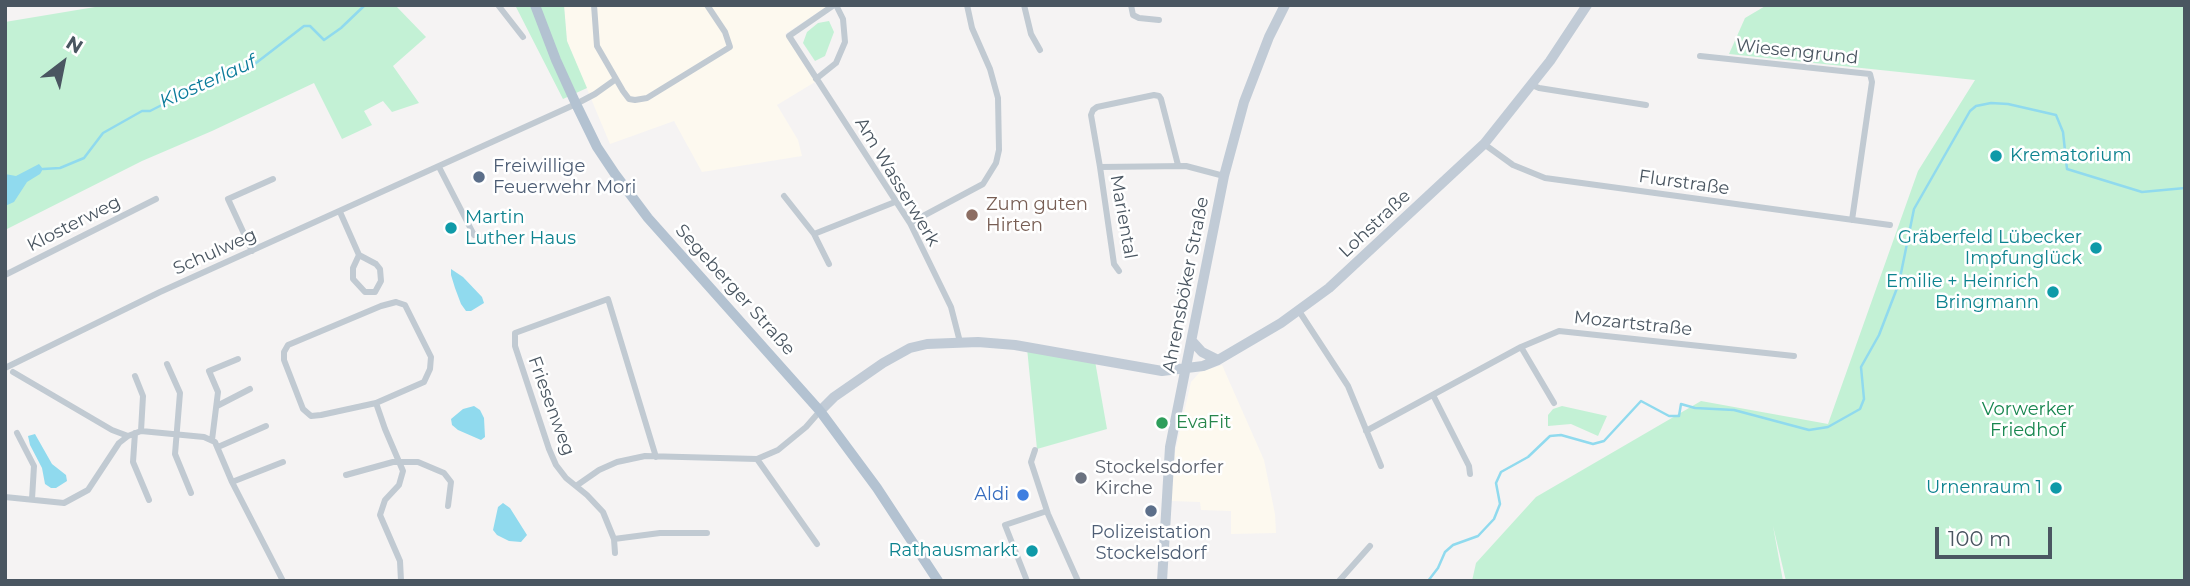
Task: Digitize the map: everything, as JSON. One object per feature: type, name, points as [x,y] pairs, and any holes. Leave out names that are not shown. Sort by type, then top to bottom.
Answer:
[{"type":"main road","name":"Segeberger Straße","points":[[535,5],[556,60],[597,147],[648,218],[820,411],[872,481],[938,581]]},
{"type":"main road","name":"Ahrensböker Straße","points":[[1162,581],[1170,447],[1224,176],[1244,102],[1269,37],[1285,5]]},
{"type":"main road","name":"Lohstraße","points":[[820,411],[834,397],[910,348],[927,344],[960,342],[1024,346],[1162,371],[1218,360],[1299,311],[1329,288],[1484,144],[1532,85],[1587,5]]},
{"type":"main road","points":[[1192,341],[1202,352],[1218,360]]},
{"type":"street","points":[[498,5],[523,37]]},
{"type":"street","points":[[594,5],[597,46],[629,99],[647,98],[730,47],[726,32],[707,5]]},
{"type":"street","points":[[816,79],[835,63],[845,42],[843,19],[835,5]]},
{"type":"street","name":"Am Wasserwerk","points":[[835,5],[789,36],[910,223],[951,307],[960,342]]},
{"type":"street","points":[[910,223],[983,184],[996,163],[999,137],[998,98],[990,69],[972,28],[967,5]]},
{"type":"street","points":[[1024,5],[1031,34],[1040,50]]},
{"type":"street","points":[[1131,5],[1133,15],[1139,19],[1159,20]]},
{"type":"street","name":"Wiesengrund","points":[[1700,57],[1870,74],[1872,82],[1852,220]]},
{"type":"street","name":"Schulweg","points":[[5,368],[160,292],[576,104],[616,79]]},
{"type":"street","points":[[1532,85],[1539,89],[1646,105]]},
{"type":"street","name":"Mariental","points":[[1119,271],[1114,264],[1091,115],[1093,110],[1097,107],[1159,96],[1178,165]]},
{"type":"street","name":"Flurstraße","points":[[1484,144],[1513,165],[1545,178],[1890,225]]},
{"type":"street","name":"Mariental","points":[[1100,167],[1178,165],[1224,176]]},
{"type":"street","points":[[439,167],[474,235]]},
{"type":"street","points":[[252,251],[228,199],[272,179]]},
{"type":"street","points":[[783,195],[814,234],[828,264]]},
{"type":"street","name":"Klosterweg","points":[[5,275],[156,199]]},
{"type":"street","points":[[814,234],[895,202]]},
{"type":"street","points":[[340,212],[359,254],[380,269],[381,281],[375,292]]},
{"type":"street","points":[[359,254],[353,268],[353,279],[365,292],[375,292]]},
{"type":"street","points":[[375,292],[381,306]]},
{"type":"street","name":"Friesenweg","points":[[615,553],[614,539],[603,512],[556,465],[515,345],[515,333],[608,299],[656,457]]},
{"type":"street","points":[[396,302],[405,305],[430,357],[430,369],[424,382],[376,403],[311,416],[303,409],[284,360],[288,345],[381,306],[396,302]]},
{"type":"street","points":[[1299,311],[1343,378],[1381,466]]},
{"type":"street","name":"Mozartstraße","points":[[1366,430],[1550,332],[1567,331],[1794,356]]},
{"type":"street","points":[[1521,346],[1554,403]]},
{"type":"street","points":[[212,440],[218,392],[209,371],[238,359]]},
{"type":"street","points":[[167,364],[180,393],[176,459],[191,493]]},
{"type":"street","points":[[13,372],[112,430],[177,434],[212,440],[218,447],[232,482],[284,581]]},
{"type":"street","points":[[135,376],[143,396],[135,433],[134,461],[149,500]]},
{"type":"street","points":[[217,406],[250,389]]},
{"type":"street","points":[[1433,395],[1469,466],[1470,474]]},
{"type":"street","points":[[376,403],[403,471],[399,485],[385,500],[380,515],[400,561],[401,581]]},
{"type":"street","points":[[576,486],[599,470],[617,462],[645,456],[757,459],[778,450],[806,427],[820,411]]},
{"type":"street","points":[[218,447],[266,426]]},
{"type":"street","points":[[17,432],[34,466],[32,499]]},
{"type":"street","points":[[5,497],[64,503],[88,490],[119,443],[135,433]]},
{"type":"street","points":[[1035,450],[1031,462],[1047,510],[1078,581]]},
{"type":"street","points":[[757,459],[817,544]]},
{"type":"street","points":[[232,482],[283,462]]},
{"type":"street","points":[[346,475],[393,462],[418,462],[444,472],[451,482],[448,506]]},
{"type":"street","points":[[1027,581],[1005,525],[1047,510]]},
{"type":"street","points":[[614,539],[660,533],[708,533]]},
{"type":"street","points":[[1339,581],[1370,546]]},
{"type":"shaded area","points":[[564,5],[829,5],[785,34],[815,82],[777,105],[798,140],[802,156],[702,172],[674,121],[610,144],[567,41]]},
{"type":"shaded area","points":[[1222,365],[1264,460],[1276,533],[1231,534],[1231,511],[1201,510],[1200,502],[1171,501],[1175,452],[1191,382],[1200,372]]},
{"type":"green space","points":[[107,5],[395,5],[426,37],[393,66],[419,103],[392,112],[383,101],[364,111],[372,125],[342,139],[314,83],[142,161],[5,230],[5,22]]},
{"type":"green space","points":[[515,5],[564,5],[567,41],[587,88],[563,99]]},
{"type":"green space","name":"Vorwerker Friedhof","points":[[1767,5],[2185,5],[2185,581],[1786,581],[1773,526],[1783,581],[1472,581],[1476,563],[1536,497],[1701,401],[1828,424],[1918,171],[1975,80],[1729,54],[1745,18]]},
{"type":"green space","points":[[829,21],[834,32],[825,56],[815,61],[803,43],[807,32],[818,23]]},
{"type":"green space","points":[[1027,348],[1095,361],[1107,429],[1037,449]]},
{"type":"green space","points":[[1562,406],[1607,416],[1598,436],[1571,424],[1548,426],[1548,415],[1553,409]]},
{"type":"water","points":[[39,164],[43,169],[40,174],[27,182],[14,202],[5,206],[5,174],[16,176]]},
{"type":"water","points":[[451,269],[463,277],[482,297],[484,303],[466,311],[455,288]]},
{"type":"water","points":[[474,406],[484,418],[485,437],[481,440],[452,425],[451,419],[463,409]]},
{"type":"water","points":[[35,434],[52,464],[66,475],[67,481],[56,488],[45,484],[42,468],[28,436]]},
{"type":"water","points":[[503,503],[510,508],[527,535],[521,542],[509,541],[493,530],[498,507]]},
{"type":"waterway","name":"Klosterlauf","points":[[43,169],[60,168],[84,158],[103,133],[142,111],[150,111],[203,84],[256,63],[304,26],[310,26],[324,40],[365,5]]},
{"type":"waterway","points":[[1428,581],[1445,552],[1453,545],[1478,536],[1494,519],[1500,504],[1496,483],[1501,472],[1528,457],[1550,436],[1561,435],[1593,444],[1604,441],[1641,401],[1669,416],[1679,416],[1681,404],[1695,408],[1734,410],[1809,430],[1828,427],[1860,409],[1864,399],[1861,367],[1879,335],[1899,283],[1914,209],[1970,111],[1976,106],[2008,104],[2056,115],[2063,132],[2067,169],[2142,192],[2185,188]]},
{"type":"place","name":"Krematorium","points":[[1996,156]]},
{"type":"place","name":"Freiwillige Feuerwehr Mori","points":[[479,177]]},
{"type":"place","name":"Zum guten Hirten","points":[[972,215]]},
{"type":"place","name":"Martin Luther Haus","points":[[451,228]]},
{"type":"place","name":"Gräberfeld Lübecker Impfunglück","points":[[2096,248]]},
{"type":"place","name":"Emilie + Heinrich Bringmann","points":[[2053,292]]},
{"type":"place","name":"EvaFit","points":[[1162,423]]},
{"type":"place","name":"Stockelsdorfer Kirche","points":[[1081,478]]},
{"type":"place","name":"Urnenraum 1","points":[[2056,488]]},
{"type":"place","name":"Aldi","points":[[1023,495]]},
{"type":"place","name":"Polizeistation Stockelsdorf","points":[[1151,511]]},
{"type":"place","name":"Rathausmarkt","points":[[1032,551]]}]
